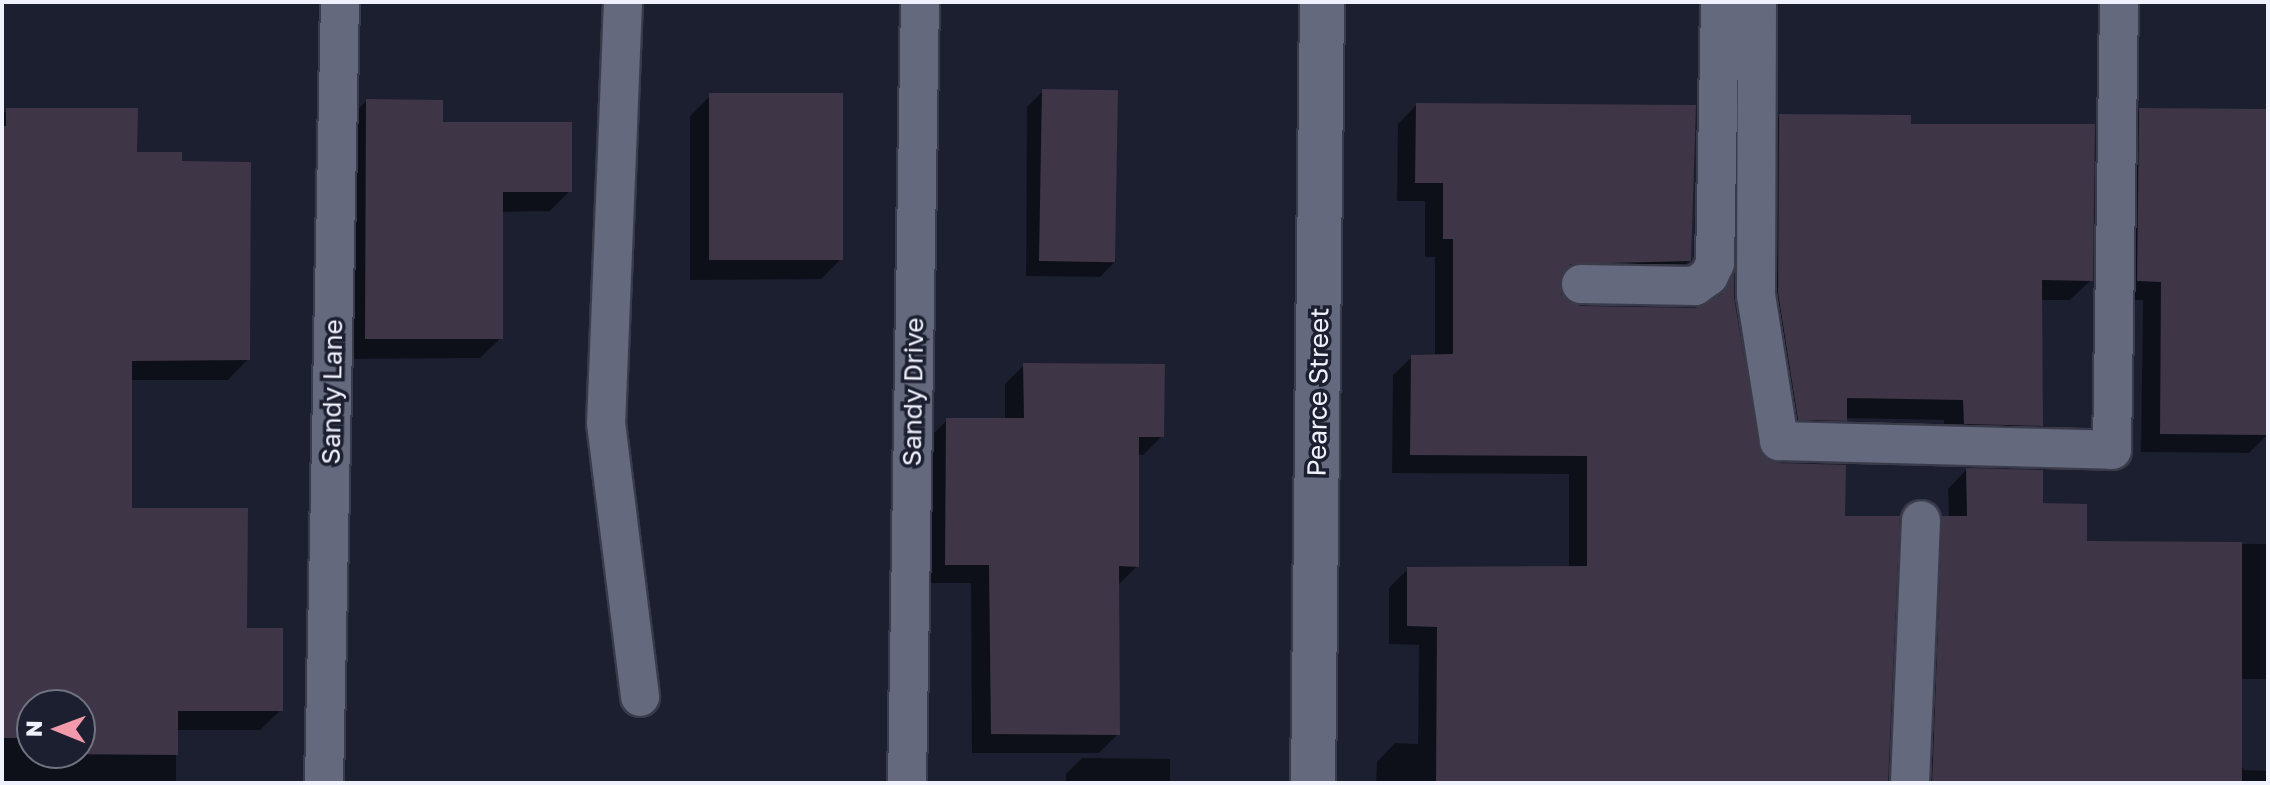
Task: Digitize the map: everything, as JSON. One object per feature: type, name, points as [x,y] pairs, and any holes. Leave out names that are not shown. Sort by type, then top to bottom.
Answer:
[{"type":"street","name":"Pearce Street","points":[[1313,783],[1322,2]]},
{"type":"lane","name":"Sandy Lane","points":[[324,783],[340,2]]},
{"type":"lane","points":[[623,2],[620,156],[606,423],[640,697]]},
{"type":"lane","name":"Sandy Drive","points":[[907,783],[920,2]]},
{"type":"lane","points":[[1581,284],[1695,286],[1709,276],[1715,263],[1720,2]]},
{"type":"lane","points":[[1757,2],[1756,295],[1779,441],[2112,450],[2119,2]]},
{"type":"lane","points":[[1910,783],[1921,520]]},
{"type":"building","points":[[1042,89],[1118,90],[1115,262],[1039,261]]},
{"type":"building","points":[[709,93],[843,93],[843,260],[709,260]]},
{"type":"building","points":[[366,99],[443,100],[443,122],[572,122],[572,192],[503,192],[503,339],[365,339]]},
{"type":"building","points":[[1416,103],[1696,105],[1691,261],[1571,264],[1562,273],[1561,294],[1569,302],[1581,306],[1695,308],[1722,294],[1734,274],[1734,298],[1761,453],[1778,463],[1846,465],[1845,516],[1900,516],[1888,783],[1436,783],[1437,627],[1407,626],[1407,567],[1587,566],[1587,456],[1410,455],[1411,355],[1453,354],[1453,239],[1443,239],[1443,183],[1415,183]]},
{"type":"building","points":[[6,108],[138,108],[137,152],[182,152],[182,161],[251,162],[250,360],[132,361],[132,508],[248,508],[247,628],[283,628],[283,711],[178,711],[178,755],[96,754],[96,689],[16,689],[16,738],[2,738],[2,126],[6,126]]},
{"type":"building","points":[[2139,108],[2268,109],[2268,435],[2160,434],[2161,282],[2137,281]]},
{"type":"building","points":[[1779,114],[1911,115],[1911,124],[2095,124],[2093,281],[2042,280],[2043,426],[1964,424],[1963,400],[1847,398],[1847,421],[1798,420],[1778,293]]},
{"type":"building","points":[[1023,363],[1165,364],[1164,437],[1139,437],[1139,567],[1119,566],[1120,735],[991,734],[989,565],[945,565],[946,418],[1024,418]]},
{"type":"building","points":[[1966,468],[2043,470],[2043,503],[2087,504],[2087,541],[2242,542],[2242,783],[1932,783],[1942,516],[1967,516]]}]
